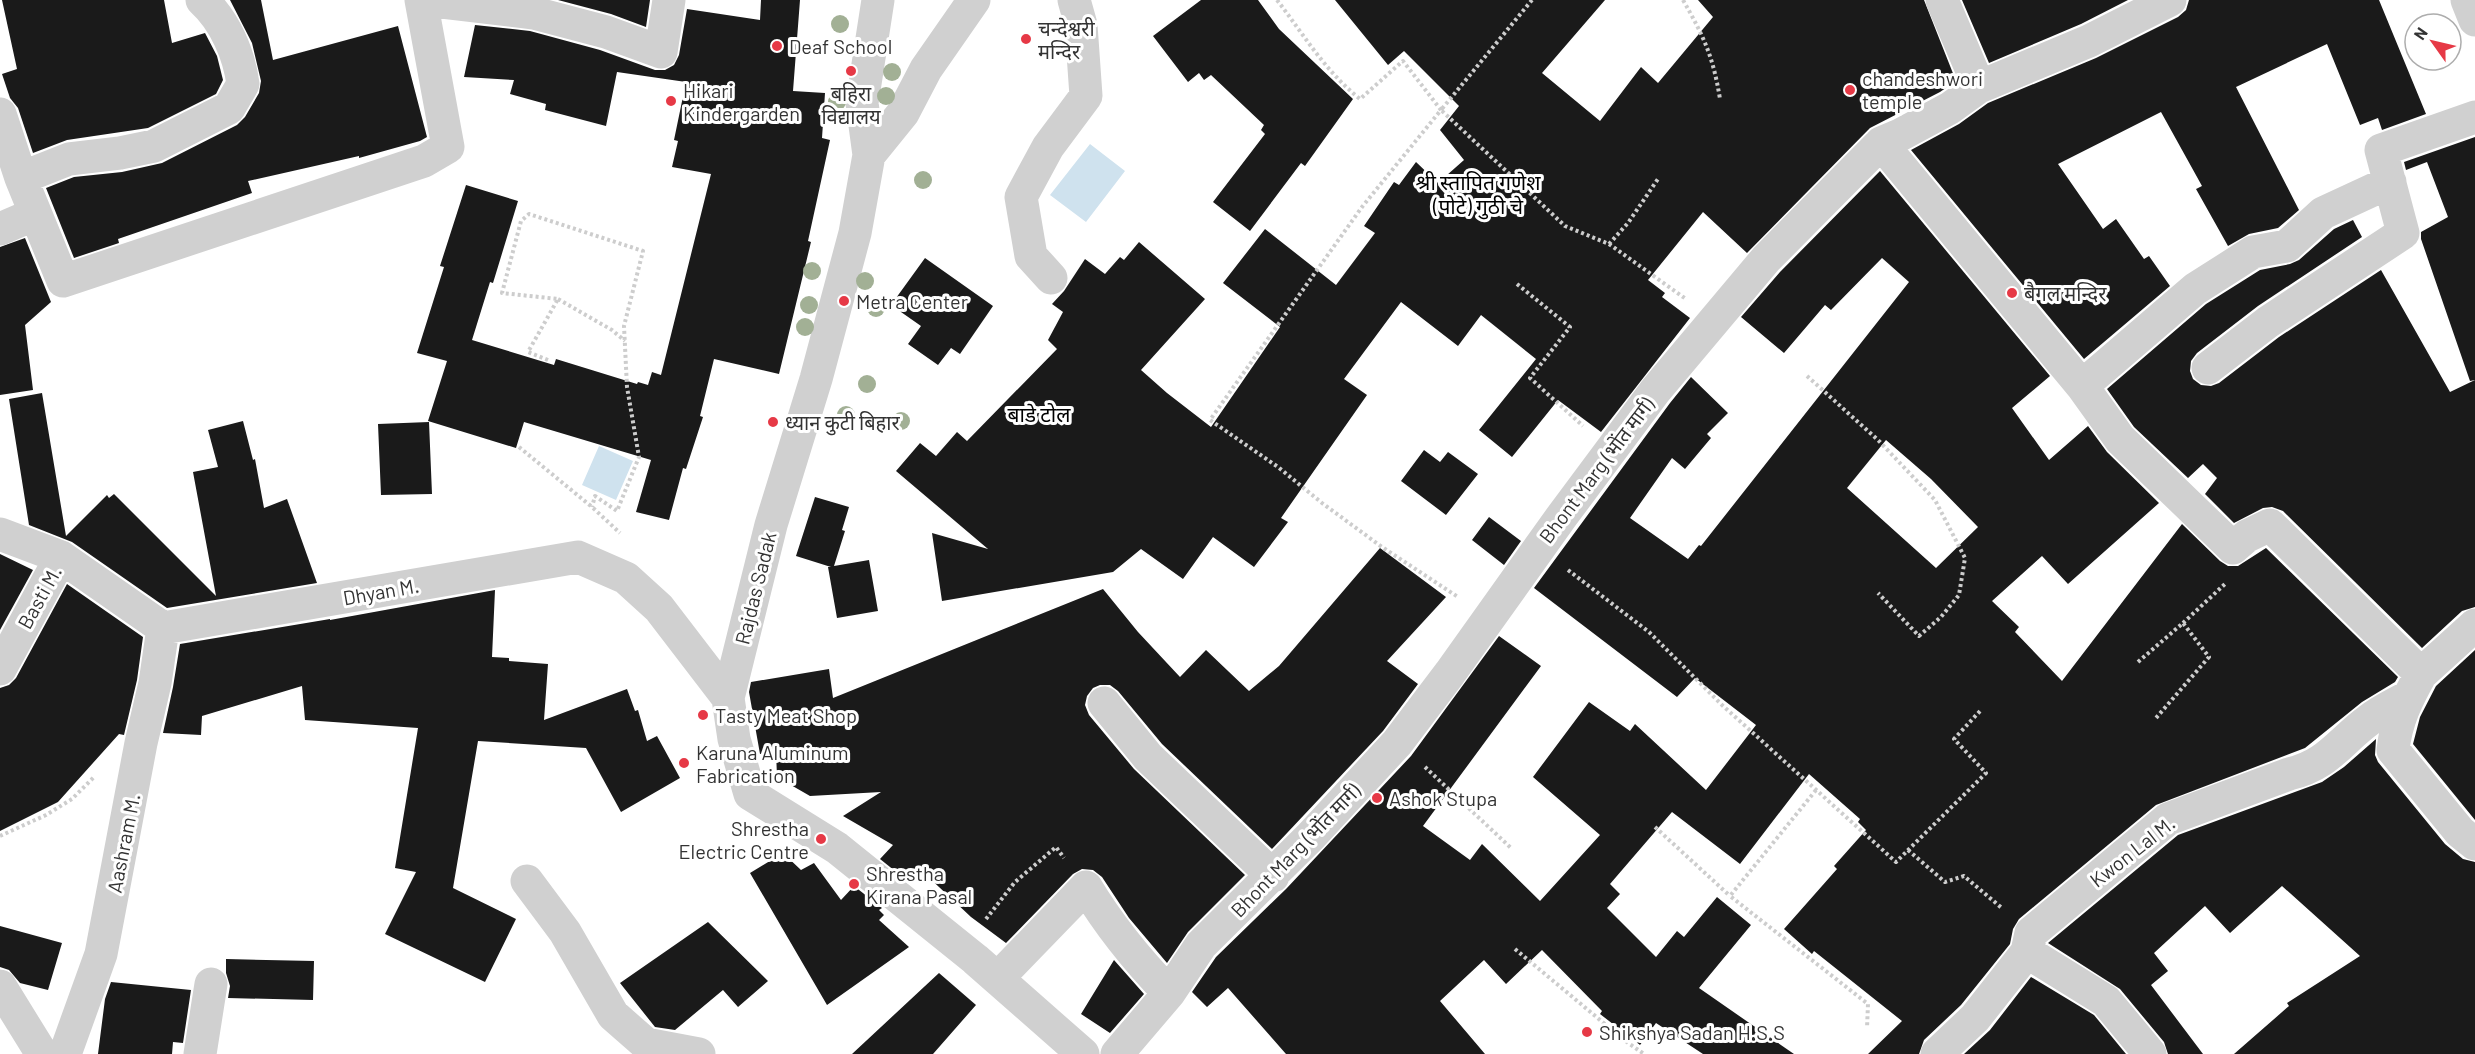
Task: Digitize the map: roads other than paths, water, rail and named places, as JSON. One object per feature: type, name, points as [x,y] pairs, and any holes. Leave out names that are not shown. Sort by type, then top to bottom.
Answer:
[{"type":"street","points":[[21,178],[69,159],[154,146],[229,108],[243,84],[240,61],[225,31],[209,6],[202,0]]},
{"type":"street","points":[[0,114],[21,178],[63,281],[424,161],[448,147],[423,0],[534,13],[606,32],[661,52],[669,0]]},
{"type":"street","points":[[869,155],[862,103],[878,0]]},
{"type":"street","name":"Rajdas Sadak","points":[[974,0],[926,69],[903,113],[869,155],[855,233],[816,379],[771,525],[728,698],[734,739],[750,794],[837,848],[998,978],[1083,1054]]},
{"type":"street","points":[[1051,278],[1031,256],[1021,197],[1048,147],[1086,96],[1081,25],[1074,0]]},
{"type":"street","points":[[1942,0],[1978,87]]},
{"type":"street","name":"Bhont Marg (भाेंत मार्ग)","points":[[1117,1054],[1169,993],[1201,945],[1273,876],[1397,743],[1490,618],[1538,548],[1656,391],[1766,259],[1881,143],[1950,108],[1978,87],[2089,41],[2170,0]]},
{"type":"street","points":[[2467,0],[2475,20]]},
{"type":"street","points":[[2208,368],[2268,322],[2403,233],[2381,150],[2475,117]]},
{"type":"street","points":[[1881,143],[2082,386],[2120,439],[2233,548],[2247,536],[2270,525],[2415,685]]},
{"type":"street","points":[[2082,386],[2195,289],[2253,252],[2287,246],[2323,213],[2390,182]]},
{"type":"street","points":[[0,229],[35,213]]},
{"type":"street","points":[[0,534],[61,557],[163,628]]},
{"type":"street","name":"Basti M.","points":[[0,669],[61,557]]},
{"type":"street","name":"Dhyan M.","points":[[163,628],[578,557],[627,578],[659,608],[728,698]]},
{"type":"street","points":[[2475,625],[2415,685],[2395,729],[2393,750],[2460,832],[2475,843]]},
{"type":"street","name":"Aashram M.","points":[[65,1054],[101,954],[141,743],[155,683],[163,628]]},
{"type":"street","name":"Kwon Lal M.","points":[[1937,1054],[1975,1018],[2029,942],[2168,819],[2289,774],[2309,769],[2335,751],[2369,719],[2415,685]]},
{"type":"street","points":[[1104,703],[1148,757],[1273,876]]},
{"type":"street","points":[[528,880],[565,932],[613,1015],[646,1044],[699,1054]]},
{"type":"street","points":[[998,978],[1086,887],[1110,926],[1169,993]]},
{"type":"street","points":[[2029,942],[2106,1001],[2150,1054]]},
{"type":"street","points":[[200,1054],[211,984]]},
{"type":"street","points":[[0,986],[42,1054]]},
{"type":"water","points":[[1090,144],[1125,171],[1086,222],[1050,195]]},
{"type":"water","points":[[599,446],[633,461],[616,500],[582,485]]},
{"type":"place","name":"चन्देश्वरी मन्दिर","points":[[1026,39]]},
{"type":"place","name":"Deaf School","points":[[777,46]]},
{"type":"place","name":"बहिरा विद्यालय","points":[[851,71]]},
{"type":"place","name":"chandeshwori temple","points":[[1850,90]]},
{"type":"place","name":"Hikari Kindergarden","points":[[671,101]]},
{"type":"place","name":"बैगल मन्दिर","points":[[2012,293]]},
{"type":"place","name":"Metra Center","points":[[844,301]]},
{"type":"place","name":"ध्यान कुटी बिहार","points":[[773,422]]},
{"type":"place","name":"Tasty Meat Shop","points":[[703,715]]},
{"type":"place","name":"Karuna Aluminum Fabrication","points":[[684,763]]},
{"type":"place","name":"Ashok Stupa","points":[[1377,798]]},
{"type":"place","name":"Shrestha Electric Centre","points":[[821,839]]},
{"type":"place","name":"Shrestha Kirana Pasal","points":[[854,884]]},
{"type":"place","name":"Shikshya Sadan H.S.S","points":[[1587,1032]]},
{"type":"district","name":"श्री स्तापित गणेश (पोटे) गुठी चे","points":[[1478,193]]},
{"type":"district","name":"बाडे टोल","points":[[1039,413]]}]
